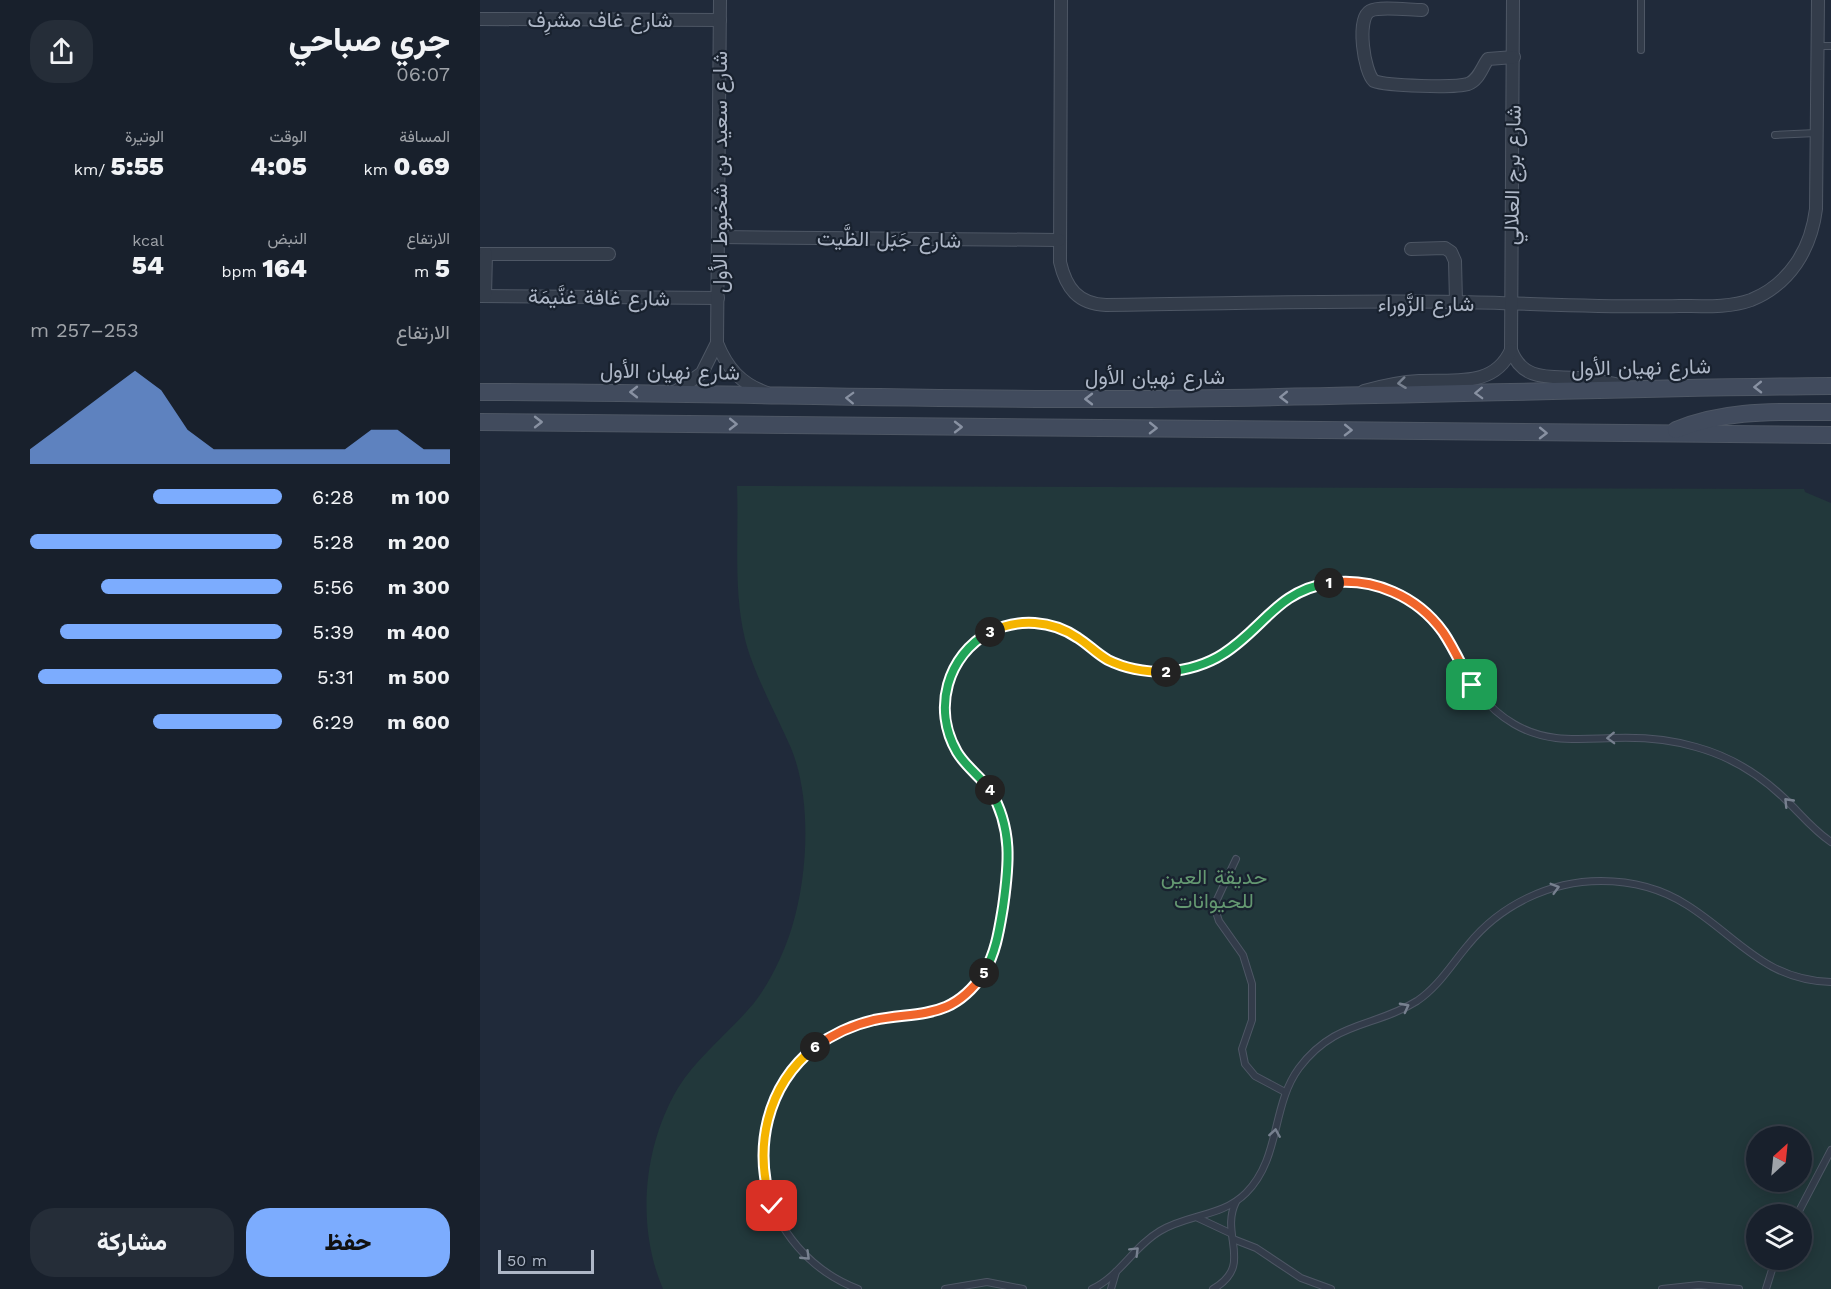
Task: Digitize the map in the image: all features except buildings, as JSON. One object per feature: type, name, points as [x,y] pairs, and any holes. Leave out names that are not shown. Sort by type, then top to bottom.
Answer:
[{"type":"main road","name":"شارع نهيان الأول","points":[[480,392],[675,392],[775,396],[1071,399],[1351,397],[1826,385]]},
{"type":"main road","points":[[1667,434],[1698,422],[1730,415],[1831,412]]},
{"type":"main road","points":[[480,422],[1831,435]]},
{"type":"main road","points":[[1812,435],[1831,442]]},
{"type":"street","name":"شارع سعيد بن شخبوط الأول","points":[[675,392],[702,374],[717,344],[720,0]]},
{"type":"street","name":"شارع الزَّوراء","points":[[1061,0],[1060,262],[1067,285],[1083,301],[1094,305],[1456,302],[1642,307],[1719,305],[1748,301],[1774,288],[1795,266],[1810,239],[1816,209],[1825,46],[1818,0]]},
{"type":"street","name":"شارع برج العلالي","points":[[1510,350],[1513,0]]},
{"type":"street","points":[[1422,10],[1374,10],[1366,14],[1363,23],[1366,69],[1374,81],[1392,84],[1468,84],[1478,76],[1488,59],[1514,57]]},
{"type":"street","name":"شارع غاف مشرِف","points":[[480,18],[720,20]]},
{"type":"street","name":"شارع جَبَل الظَّيت","points":[[719,237],[1059,240]]},
{"type":"street","points":[[1411,249],[1445,248],[1451,252],[1455,261],[1456,302]]},
{"type":"street","points":[[482,296],[483,254],[609,254]]},
{"type":"street","name":"شارع غافة غنَّيمَة","points":[[482,296],[718,298]]},
{"type":"street","points":[[717,344],[724,360],[744,382],[775,396]]},
{"type":"street","points":[[1351,397],[1394,384],[1481,378],[1499,368],[1510,350],[1522,369],[1535,376],[1593,380],[1635,389]]},
{"type":"lane","points":[[1641,0],[1641,50]]},
{"type":"lane","points":[[1775,135],[1819,133]]},
{"type":"lane","points":[[856,1288],[831,1276],[810,1261],[781,1224],[764,1179],[762,1150],[766,1127],[772,1104],[788,1075],[822,1042],[861,1023],[918,1016],[944,1008],[966,994],[989,964],[998,940],[1006,888],[1008,839],[1002,815],[991,792],[955,748],[947,726],[944,703],[948,680],[959,659],[974,642],[993,630],[1017,623],[1042,623],[1066,630],[1096,653],[1123,666],[1152,672],[1182,670],[1223,654],[1271,610],[1296,593],[1337,582],[1379,586],[1410,600],[1436,622],[1480,696],[1512,723],[1535,734],[1560,740],[1660,739],[1714,753],[1765,781],[1808,825],[1831,842]]},
{"type":"lane","points":[[1236,859],[1217,897],[1215,912],[1243,955],[1252,984],[1253,1011],[1242,1056],[1249,1071],[1285,1092]]},
{"type":"lane","points":[[1092,1289],[1117,1272],[1139,1247],[1155,1234],[1172,1225],[1222,1209],[1238,1200],[1253,1185],[1266,1164],[1285,1092],[1300,1067],[1329,1040],[1350,1028],[1407,1007],[1431,990],[1479,932],[1503,912],[1542,892],[1572,884],[1620,882],[1654,890],[1687,905],[1749,955],[1766,964],[1809,980],[1831,982]]},
{"type":"lane","points":[[1803,1204],[1831,1150]]},
{"type":"lane","points":[[1213,1289],[1224,1281],[1236,1259],[1230,1219],[1238,1200]]},
{"type":"lane","points":[[1197,1218],[1256,1248],[1275,1263],[1301,1278],[1331,1289]]},
{"type":"lane","points":[[1766,1289],[1772,1270]]},
{"type":"lane","points":[[1112,1289],[1117,1272]]},
{"type":"lane","points":[[945,1289],[987,1282],[1023,1289]]},
{"type":"lane","points":[[1662,1289],[1700,1285],[1739,1289]]},
{"type":"green space","name":"حديقة العين للحيوانات","points":[[737,486],[1804,489],[1805,492],[1831,503],[1831,1289],[663,1289],[654,1265],[647,1213],[647,1187],[657,1135],[666,1111],[686,1076],[754,1003],[771,976],[792,927],[802,884],[805,813],[798,768],[749,652],[741,620],[738,582]]},
{"type":"route","points":[[772,1206],[764,1179],[762,1150],[767,1119],[780,1089],[799,1062],[822,1042],[847,1028],[875,1020],[931,1013],[955,1002],[966,994],[983,975],[994,952],[998,940],[1009,865],[1008,839],[1002,815],[991,792],[984,782],[967,767],[955,748],[947,726],[944,703],[945,691],[953,669],[974,642],[993,630],[1005,626],[1017,623],[1042,623],[1066,630],[1096,653],[1123,666],[1152,672],[1182,670],[1196,667],[1223,654],[1271,610],[1296,593],[1323,584],[1365,583],[1379,586],[1404,597],[1416,604],[1436,622],[1451,644],[1472,685]]}]
